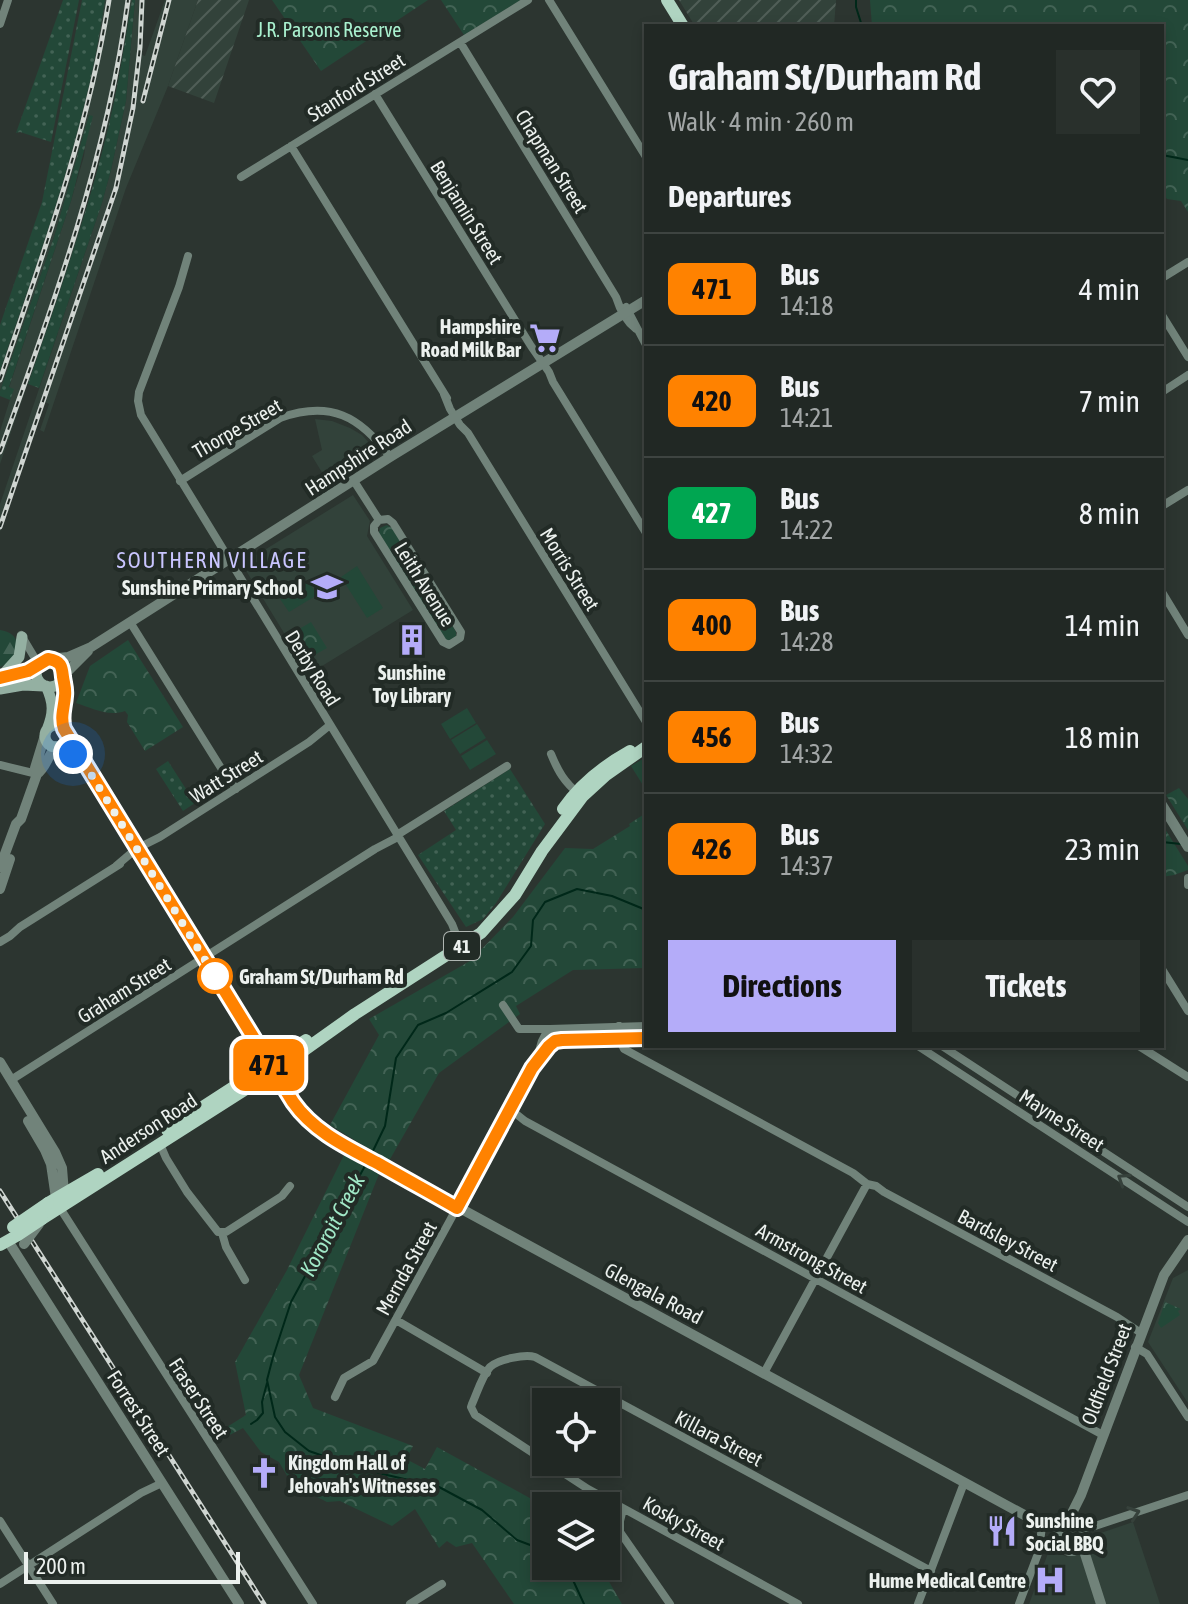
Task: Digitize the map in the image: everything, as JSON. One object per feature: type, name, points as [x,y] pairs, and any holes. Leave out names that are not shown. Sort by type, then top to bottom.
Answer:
[{"type":"main road","points":[[667,0],[682,24]]},
{"type":"main road","points":[[0,678],[19,657],[23,638]]},
{"type":"main road","points":[[89,771],[70,751],[48,742],[46,731],[53,708],[52,699],[36,673],[44,663],[61,664],[65,698],[61,719],[65,730],[271,1067]]},
{"type":"main road","name":"Hampshire Road","points":[[0,678],[21,674],[44,663]]},
{"type":"main road","points":[[0,689],[23,685],[55,686],[63,676]]},
{"type":"main road","points":[[46,731],[56,725],[65,730]]},
{"type":"main road","points":[[58,746],[65,741],[65,730]]},
{"type":"main road","name":"Anderson Road","points":[[9,1238],[42,1219],[56,1203],[158,1141],[487,928],[515,895],[580,794],[644,748]]},
{"type":"main road","name":"Anderson Road","points":[[9,1238],[82,1183],[158,1141]]},
{"type":"street","points":[[0,24],[8,0]]},
{"type":"street","name":"Stanford Street","points":[[241,177],[528,0]]},
{"type":"street","points":[[549,0],[644,154]]},
{"type":"street","name":"Chapman Street","points":[[460,42],[616,297],[618,306],[644,342]]},
{"type":"street","name":"Benjamin Street","points":[[375,94],[644,530]]},
{"type":"street","name":"Morris Street","points":[[291,146],[457,416],[465,423],[468,433],[644,719]]},
{"type":"street","name":"Derby Road","points":[[188,256],[139,392],[139,408],[180,481],[452,924],[461,947]]},
{"type":"street","points":[[1164,277],[1188,262]]},
{"type":"street","name":"Hampshire Road","points":[[44,663],[91,647],[390,457],[644,301]]},
{"type":"street","points":[[1164,318],[1188,357]]},
{"type":"street","points":[[1164,391],[1185,379]]},
{"type":"street","name":"Thorpe Street","points":[[180,481],[280,418],[298,412],[325,410],[346,416],[367,429],[390,457]]},
{"type":"street","name":"Leith Avenue","points":[[354,481],[379,520]]},
{"type":"street","points":[[1164,505],[1188,490]]},
{"type":"street","name":"Leith Avenue","points":[[388,519],[393,523],[461,632],[460,638],[449,645],[443,642],[374,532],[379,520],[388,519]]},
{"type":"street","points":[[1164,595],[1188,635]]},
{"type":"street","points":[[130,622],[234,790]]},
{"type":"street","points":[[23,638],[44,663]]},
{"type":"street","name":"Hampshire Road","points":[[63,676],[91,647]]},
{"type":"street","name":"Watt Street","points":[[0,942],[138,851],[309,742],[320,738],[331,728]]},
{"type":"street","points":[[36,777],[35,768],[46,731]]},
{"type":"street","points":[[0,867],[36,777],[58,746]]},
{"type":"street","points":[[551,754],[561,776],[580,794]]},
{"type":"street","points":[[0,765],[36,777]]},
{"type":"street","name":"Graham Street","points":[[5,1080],[204,959],[507,766]]},
{"type":"street","points":[[1164,808],[1188,847]]},
{"type":"street","points":[[0,889],[22,825],[21,819]]},
{"type":"street","points":[[1188,878],[1188,885]]},
{"type":"street","name":"Derby Road","points":[[452,924],[474,938]]},
{"type":"street","name":"Watt Street","points":[[0,931],[20,927]]},
{"type":"street","points":[[1164,972],[1188,1011]]},
{"type":"street","points":[[503,1005],[519,1029],[644,1026]]},
{"type":"street","points":[[619,1026],[619,1039]]},
{"type":"street","points":[[576,1028],[576,1040]]},
{"type":"street","points":[[539,1058],[539,1047],[550,1029]]},
{"type":"street","name":"Bardsley Street","points":[[619,1039],[624,1049],[859,1176],[866,1185],[876,1186],[1142,1331]]},
{"type":"street","points":[[539,1058],[555,1041],[644,1039]]},
{"type":"street","points":[[642,1059],[644,1044]]},
{"type":"street","name":"Mayne Street","points":[[921,1048],[1188,1222]]},
{"type":"street","name":"Mayne Street","points":[[945,1048],[1188,1207]]},
{"type":"street","points":[[1142,1048],[1188,1077]]},
{"type":"street","name":"Mernda Street","points":[[335,1397],[344,1378],[373,1361],[539,1058]]},
{"type":"street","points":[[0,1062],[5,1080],[49,1157],[56,1203]]},
{"type":"street","name":"Glengala Road","points":[[271,1067],[302,1114],[342,1144],[1040,1525],[1081,1563],[1095,1604]]},
{"type":"street","points":[[5,1080],[74,1180],[82,1183]]},
{"type":"street","name":"Armstrong Street","points":[[508,1112],[1083,1424],[1104,1432]]},
{"type":"street","points":[[158,1141],[187,1192],[214,1228],[222,1233],[226,1247],[245,1280]]},
{"type":"street","points":[[55,1152],[62,1168],[56,1203]]},
{"type":"street","points":[[764,1373],[866,1185]]},
{"type":"street","points":[[222,1233],[282,1196],[290,1186]]},
{"type":"street","name":"Fraser Street","points":[[56,1203],[313,1604]]},
{"type":"street","name":"Forrest Street","points":[[9,1238],[21,1250],[21,1262],[239,1604]]},
{"type":"street","name":"Oldfield Street","points":[[1064,1529],[1081,1495],[1168,1267],[1188,1240]]},
{"type":"street","points":[[1168,1267],[1188,1254]]},
{"type":"street","points":[[396,1320],[488,1371]]},
{"type":"street","points":[[1134,1350],[1149,1359],[1188,1417]]},
{"type":"street","name":"Killara Street","points":[[488,1371],[497,1364],[524,1355],[535,1357],[931,1571]]},
{"type":"street","name":"Kosky Street","points":[[488,1371],[472,1404],[475,1415],[544,1462],[626,1510],[798,1604]]},
{"type":"street","points":[[0,1584],[161,1481]]},
{"type":"street","points":[[918,1604],[964,1483]]},
{"type":"street","name":"Oldfield Street","points":[[1081,1495],[1077,1518],[1081,1534]]},
{"type":"street","points":[[1081,1534],[1188,1495]]},
{"type":"street","points":[[626,1510],[619,1528],[622,1536],[670,1604]]},
{"type":"street","points":[[0,1521],[53,1604]]},
{"type":"street","points":[[1039,1551],[1040,1525]]},
{"type":"street","name":"Glengala Road","points":[[1040,1525],[1064,1529]]},
{"type":"street","points":[[1062,1545],[1059,1537],[1064,1529],[1073,1527],[1081,1534],[1101,1604]]},
{"type":"street","points":[[1019,1604],[1045,1543],[1078,1548],[1081,1534]]},
{"type":"street","points":[[410,1604],[442,1584]]},
{"type":"shaded area","points":[[105,0],[132,0],[110,119],[75,246],[0,464],[0,431],[13,390],[9,388],[71,201],[84,156],[89,115],[54,237],[0,391],[0,371],[54,213],[74,143]]},
{"type":"shaded area","points":[[135,0],[145,0],[142,55],[145,56],[165,0],[198,0],[168,86],[126,188],[44,432],[40,430],[49,404],[45,402],[0,532],[0,504],[111,170],[126,101]]},
{"type":"shaded area","points":[[198,0],[249,0],[214,103],[168,86]]},
{"type":"shaded area","points":[[679,0],[836,0],[834,24],[694,24]]},
{"type":"shaded area","points":[[315,419],[350,428],[362,435],[378,453],[329,484],[312,456],[322,450]]},
{"type":"shaded area","name":"Sunshine Primary School","points":[[353,495],[370,521],[367,536],[413,610],[309,674],[242,564]]},
{"type":"shaded area","points":[[1188,1270],[1188,1403],[1148,1342],[1173,1278]]},
{"type":"shaded area","points":[[1133,1522],[1160,1604],[1029,1604],[1050,1548],[1067,1557],[1082,1548],[1089,1537]]},
{"type":"green space","points":[[63,0],[79,0],[51,142],[16,133]]},
{"type":"green space","points":[[82,0],[105,0],[89,86],[54,211],[0,371],[0,325],[42,202]]},
{"type":"green space","points":[[132,0],[135,0],[126,101],[111,170],[39,388],[28,384],[102,154]]},
{"type":"green space","name":"J.R. Parsons Reserve","points":[[272,0],[428,0],[321,71]]},
{"type":"green space","name":"J.R. Parsons Reserve","points":[[441,0],[521,0],[464,35]]},
{"type":"green space","points":[[870,0],[1188,0],[1188,212],[1181,201],[1167,199],[1164,195],[1164,24],[872,24]]},
{"type":"green space","points":[[89,115],[93,116],[71,201],[9,387],[14,389],[10,400],[0,396],[0,391],[54,237]]},
{"type":"green space","points":[[387,525],[392,528],[456,632],[453,640],[446,641],[379,533],[380,528]]},
{"type":"green space","points":[[357,566],[383,608],[367,618],[341,577]]},
{"type":"green space","points":[[308,581],[317,595],[289,612],[280,599]]},
{"type":"green space","points":[[311,622],[327,648],[304,661],[289,635]]},
{"type":"green space","points":[[0,630],[12,635],[18,646],[10,662],[0,667]]},
{"type":"green space","points":[[128,640],[183,727],[145,751],[127,722],[125,711],[106,712],[76,703],[90,666]]},
{"type":"green space","points":[[467,708],[476,723],[450,739],[441,724]]},
{"type":"green space","points":[[477,724],[486,738],[460,754],[451,740]]},
{"type":"green space","points":[[487,740],[496,754],[470,770],[461,756]]},
{"type":"green space","points":[[644,758],[644,787],[631,766]]},
{"type":"green space","points":[[168,761],[195,803],[183,811],[156,769]]},
{"type":"green space","points":[[510,769],[545,824],[496,903],[483,919],[466,927],[418,855],[456,830],[444,811]]},
{"type":"green space","points":[[1179,788],[1188,799],[1188,830],[1166,795]]},
{"type":"green space","points":[[644,814],[644,968],[573,970],[516,1006],[520,1014],[439,1073],[389,1161],[330,1125],[379,1035],[369,1019],[470,961],[513,917],[565,848],[593,849]]},
{"type":"green space","points":[[1164,827],[1188,866],[1188,870],[1164,877]]},
{"type":"green space","points":[[344,1155],[379,1174],[299,1375],[313,1408],[413,1446],[406,1459],[425,1469],[437,1447],[532,1499],[532,1580],[608,1580],[622,1604],[514,1604],[472,1543],[456,1547],[447,1541],[439,1548],[415,1509],[392,1526],[340,1501],[327,1502],[292,1484],[279,1462],[261,1452],[243,1428],[222,1439],[219,1432],[246,1415],[235,1362],[287,1270]]},
{"type":"green space","points":[[1165,1302],[1181,1309],[1178,1311],[1180,1315],[1161,1328],[1158,1323]]},
{"type":"waterway","name":"Kororoit Creek","points":[[856,0],[861,24]]},
{"type":"waterway","name":"Kororoit Creek","points":[[1164,155],[1188,160]]},
{"type":"waterway","name":"Kororoit Creek","points":[[1164,842],[1181,844]]},
{"type":"waterway","name":"Kororoit Creek","points":[[371,1155],[385,1126],[396,1058],[418,1025],[446,1013],[512,972],[531,946],[533,920],[545,902],[577,889],[612,896],[644,909]]},
{"type":"waterway","name":"Kororoit Creek","points":[[366,1164],[291,1302],[267,1380],[275,1417],[285,1432],[309,1451],[361,1469],[439,1487],[482,1510],[517,1540],[532,1546]]},
{"type":"waterway","points":[[251,1424],[263,1413],[262,1402],[267,1383]]},
{"type":"waterway","name":"Kororoit Creek","points":[[573,1580],[584,1604]]},
{"type":"railway","points":[[0,380],[77,145],[109,0]]},
{"type":"railway","points":[[0,452],[59,286],[93,173],[119,58],[128,0]]},
{"type":"railway","points":[[0,527],[116,188],[133,108],[142,0]]},
{"type":"railway","points":[[143,101],[169,0]]},
{"type":"railway","points":[[0,1191],[264,1604]]},
{"type":"bus line","name":"471","points":[[0,678],[21,674],[48,659],[61,664],[66,690],[61,719],[64,729],[293,1102],[314,1126],[342,1144],[457,1208],[532,1068],[549,1046],[562,1040],[644,1038]]},
{"type":"place","name":"Hampshire Road Milk Bar","points":[[545,338]]},
{"type":"place","name":"Sunshine Primary School","points":[[327,587]]},
{"type":"place","name":"Sunshine Toy Library","points":[[412,640]]},
{"type":"place","name":"Graham St/Durham Rd","points":[[215,976]]},
{"type":"place","name":"Kingdom Hall of Jehovah's Witnesses","points":[[264,1473]]},
{"type":"place","name":"Sunshine Social BBQ","points":[[1002,1531]]},
{"type":"place","name":"Hume Medical Centre","points":[[1050,1580]]},
{"type":"district","name":"SOUTHERN VILLAGE","points":[[212,560]]},
{"type":"route","points":[[73,754],[89,771],[218,981],[215,976]]}]
